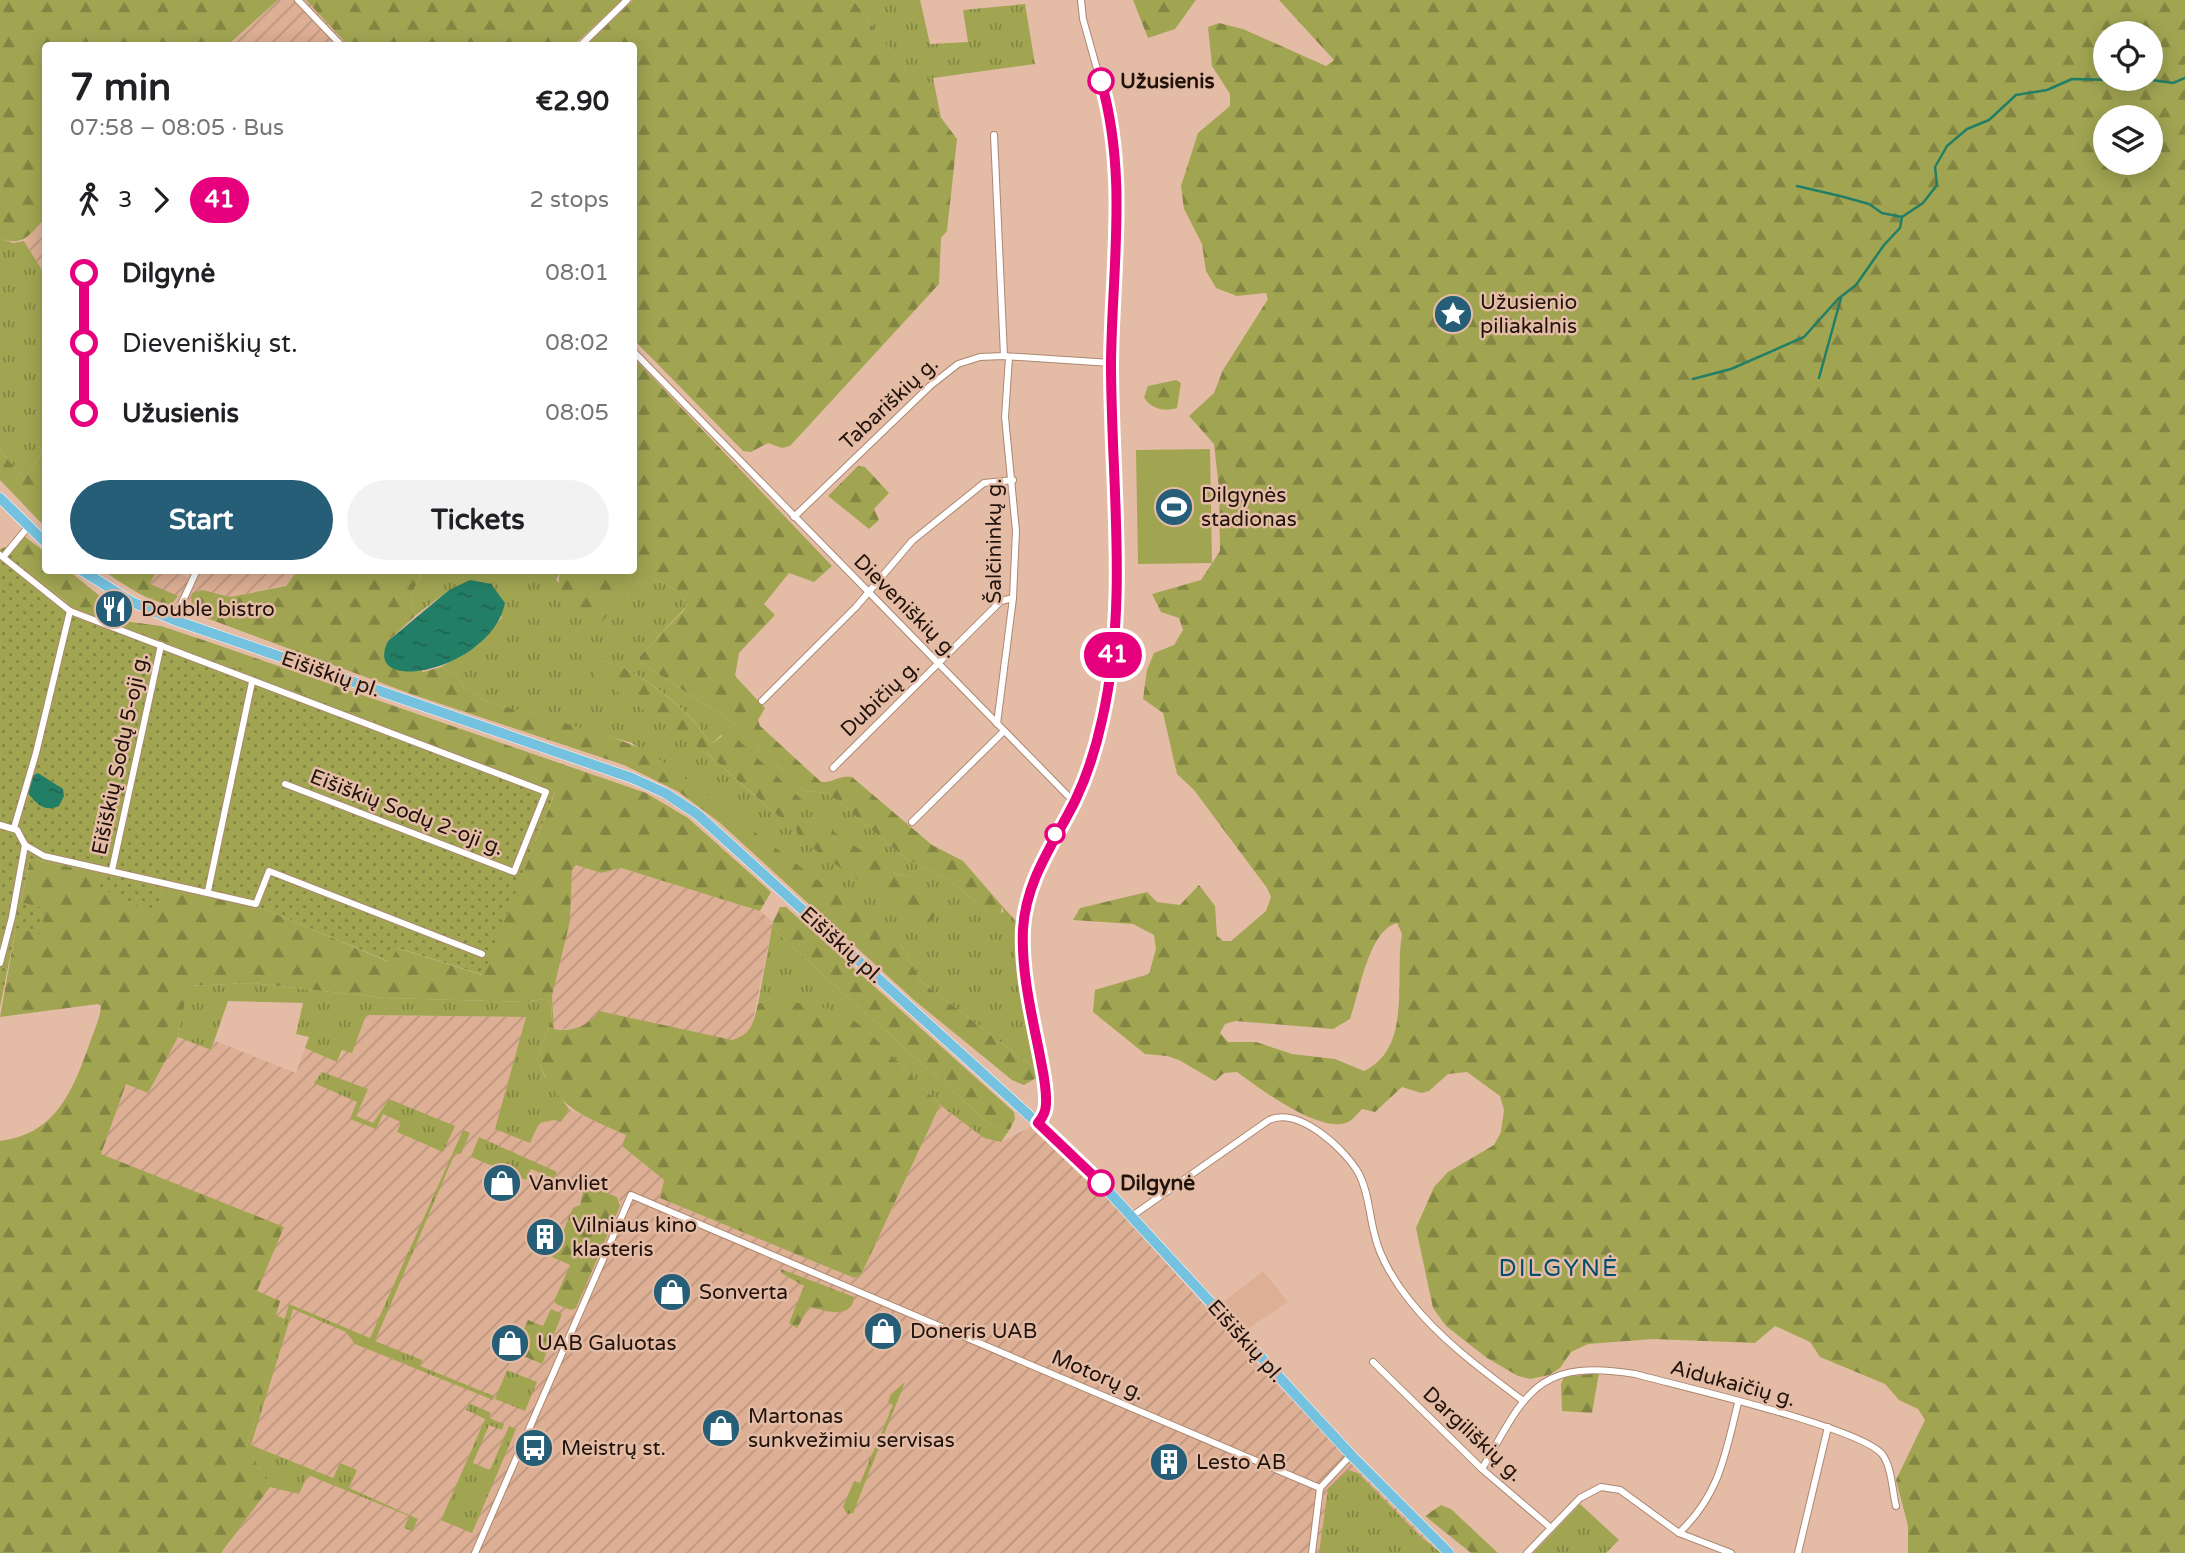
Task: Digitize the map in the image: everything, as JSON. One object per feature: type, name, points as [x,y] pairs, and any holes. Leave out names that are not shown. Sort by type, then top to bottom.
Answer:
[{"type":"main road","points":[[0,498],[42,539]]},
{"type":"main road","name":"Eišiškių pl.","points":[[87,574],[132,602],[174,620],[609,770],[665,793],[714,829],[1038,1123],[1132,1216],[1351,1455],[1448,1553]]},
{"type":"street","points":[[298,0],[338,42]]},
{"type":"street","points":[[584,42],[627,0]]},
{"type":"street","points":[[1038,1123],[1044,1115],[1046,1092],[1028,986],[1023,929],[1034,878],[1074,802],[1103,718],[1116,616],[1118,532],[1111,363],[1118,239],[1115,160],[1109,111],[1083,19],[1081,0]]},
{"type":"street","name":"Šalčininkų g.","points":[[994,135],[1007,356],[1005,417],[1016,531],[1013,598],[997,724]]},
{"type":"street","name":"Dieveniškių g.","points":[[637,355],[1074,802]]},
{"type":"street","name":"Tabariškių g.","points":[[794,517],[946,372],[967,360],[1007,356],[1111,363]]},
{"type":"street","points":[[762,701],[867,593],[912,541],[984,483],[1013,480]]},
{"type":"street","points":[[28,527],[2,556],[70,611],[252,682],[208,891]]},
{"type":"street","points":[[174,620],[195,574]]},
{"type":"street","name":"Dubičių g.","points":[[832,768],[1001,601],[1013,598]]},
{"type":"street","points":[[13,828],[36,753],[70,611]]},
{"type":"street","name":"Eišiškių Sodų 5-oji g.","points":[[112,870],[161,645]]},
{"type":"street","name":"Eišiškių Sodų 2-oji g.","points":[[252,682],[546,792],[514,872],[285,784]]},
{"type":"street","points":[[912,822],[1004,731]]},
{"type":"street","points":[[0,825],[20,833],[25,845],[0,964]]},
{"type":"street","points":[[25,845],[44,856],[256,904],[269,871],[482,954]]},
{"type":"street","points":[[1132,1216],[1269,1120],[1286,1117],[1312,1128],[1332,1140],[1358,1173],[1370,1206],[1378,1245],[1410,1301],[1469,1360],[1521,1400]]},
{"type":"street","name":"Motorų g.","points":[[475,1553],[631,1195],[1320,1488]]},
{"type":"street","name":"Dargiliškių g.","points":[[1373,1362],[1482,1469],[1551,1528]]},
{"type":"street","name":"Aidukaičių g.","points":[[1482,1469],[1521,1400],[1548,1380],[1569,1372],[1591,1369],[1635,1374],[1828,1427],[1881,1454],[1887,1465],[1896,1506]]},
{"type":"street","points":[[1679,1533],[1698,1515],[1712,1494],[1721,1473],[1738,1403]]},
{"type":"street","points":[[1798,1553],[1828,1427]]},
{"type":"street","points":[[1311,1553],[1320,1488],[1351,1455]]},
{"type":"street","points":[[1527,1553],[1580,1498],[1601,1487],[1630,1495],[1679,1533],[1731,1553]]},
{"type":"shaded area","points":[[278,0],[306,0],[346,42],[232,42]]},
{"type":"shaded area","points":[[42,221],[42,270],[24,241]]},
{"type":"shaded area","points":[[155,574],[181,574],[189,578],[191,574],[295,574],[286,585],[230,597],[203,590],[189,603],[190,612],[171,605],[176,601],[150,584]]},
{"type":"shaded area","points":[[576,865],[601,873],[620,868],[760,911],[773,922],[751,1030],[744,1037],[732,1040],[591,1022],[571,1030],[554,1029],[552,996],[570,921],[572,870]]},
{"type":"shaded area","points":[[366,1015],[527,1017],[539,1123],[554,1119],[561,1122],[569,1109],[627,1135],[622,1146],[664,1180],[660,1198],[854,1278],[861,1275],[940,1105],[984,1138],[1001,1142],[1032,1126],[1104,1195],[1264,1371],[1441,1553],[221,1553],[229,1544],[247,1446],[285,1319],[275,1316],[257,1291],[100,1155],[126,1084],[148,1092],[178,1037],[211,1050],[215,1041],[296,1073],[305,1048],[338,1061]],"holes":[[[617,1197],[620,1202],[574,1309],[556,1304],[554,1301],[570,1265],[552,1257],[577,1207],[580,1203]]]},
{"type":"shaded area","points":[[1263,1271],[1288,1302],[1246,1330],[1222,1303]]},
{"type":"green space","points":[[0,0],[278,0],[231,42],[42,42],[42,221],[26,238],[8,241],[0,238]]},
{"type":"green space","points":[[306,0],[622,0],[577,42],[345,42]]},
{"type":"green space","points":[[633,0],[853,0],[957,139],[947,231],[941,238],[939,284],[790,446],[782,448],[768,443],[751,452],[743,451],[637,343],[637,42],[589,42]]},
{"type":"green space","points":[[853,0],[920,0],[930,44],[968,42],[963,10],[1025,4],[1035,64],[933,78],[941,118]]},
{"type":"green space","points":[[1133,0],[1196,0],[1175,29],[1148,38]]},
{"type":"green space","points":[[1279,0],[2185,0],[2185,1553],[1908,1553],[1908,1526],[1896,1480],[1925,1420],[1918,1409],[1899,1400],[1885,1384],[1820,1357],[1810,1342],[1775,1326],[1755,1343],[1653,1339],[1588,1344],[1571,1352],[1560,1368],[1549,1375],[1530,1379],[1518,1376],[1487,1358],[1446,1326],[1433,1308],[1416,1228],[1434,1187],[1448,1172],[1494,1145],[1501,1132],[1504,1110],[1500,1096],[1467,1072],[1448,1074],[1429,1091],[1421,1093],[1402,1087],[1375,1112],[1362,1109],[1350,1121],[1338,1124],[1324,1122],[1292,1108],[1237,1072],[1224,1073],[1215,1081],[1179,1060],[1145,1054],[1093,1012],[1095,990],[1149,974],[1156,949],[1154,935],[1133,924],[1073,920],[1080,908],[1147,892],[1157,902],[1180,905],[1199,885],[1215,906],[1217,936],[1223,941],[1231,941],[1266,911],[1271,897],[1194,790],[1177,774],[1163,713],[1143,699],[1147,670],[1154,653],[1174,645],[1183,630],[1179,618],[1161,612],[1152,594],[1201,580],[1220,551],[1219,489],[1214,444],[1189,416],[1214,393],[1223,370],[1268,299],[1266,293],[1237,296],[1216,288],[1206,271],[1202,244],[1184,209],[1181,186],[1198,133],[1230,106],[1230,94],[1212,66],[1208,27],[1219,23],[1243,29],[1326,66],[1334,60]],"holes":[[[1397,923],[1402,934],[1395,1029],[1389,1046],[1379,1060],[1364,1071],[1335,1059],[1292,1054],[1256,1042],[1228,1042],[1220,1033],[1225,1024],[1235,1021],[1333,1029],[1350,1019],[1372,950],[1387,928]]]},
{"type":"green space","points":[[0,238],[13,243],[24,241],[42,270],[42,452],[24,479],[0,450]]},
{"type":"green space","points":[[637,361],[832,566],[814,582],[789,573],[764,604],[775,615],[739,653],[735,676],[765,708],[758,720],[760,726],[821,782],[852,777],[932,845],[963,861],[1003,907],[999,916],[992,915],[949,880],[905,858],[834,798],[826,793],[803,790],[732,722],[640,662],[640,656],[685,609],[686,601],[677,592],[653,580],[640,582],[601,622],[593,621],[568,599],[559,579],[560,574],[637,574]]},
{"type":"green space","points":[[1176,380],[1181,383],[1177,408],[1158,408],[1144,397],[1148,386]]},
{"type":"green space","name":"Dilgynės stadionas","points":[[1210,449],[1212,563],[1138,564],[1136,450]]},
{"type":"green space","points":[[0,450],[24,479],[42,452],[42,524],[0,480]]},
{"type":"green space","points":[[858,466],[865,467],[889,493],[874,509],[879,520],[869,529],[828,496]]},
{"type":"green space","points":[[24,536],[42,550],[42,574],[73,574],[101,597],[104,610],[131,622],[161,626],[646,793],[688,818],[771,892],[760,911],[621,868],[601,873],[576,865],[572,870],[570,921],[552,996],[554,1029],[580,1027],[599,1011],[732,1040],[748,1031],[758,1004],[772,998],[841,1011],[869,1032],[940,1105],[861,1275],[854,1278],[660,1198],[664,1180],[622,1146],[626,1135],[583,1115],[553,1089],[537,1058],[551,1020],[552,1004],[544,999],[524,1002],[385,998],[251,983],[188,986],[178,1037],[148,1093],[126,1084],[101,1154],[284,1227],[257,1291],[280,1301],[276,1315],[285,1319],[247,1446],[270,1487],[221,1553],[0,1553],[0,1141],[34,1130],[58,1110],[82,1065],[101,1006],[98,1004],[0,1017],[16,928],[45,909],[21,903],[30,859],[102,873],[154,915],[163,886],[264,909],[389,962],[397,948],[482,975],[555,793],[73,608],[11,553]]},
{"type":"green space","points":[[5,547],[67,603],[84,613],[202,655],[555,792],[483,975],[398,948],[390,962],[264,909],[163,886],[155,915],[99,887],[101,873],[30,859],[21,902],[46,909],[40,934],[16,928],[0,1007],[0,549]]},
{"type":"green space","points":[[109,574],[155,574],[150,584],[178,596],[171,605],[136,592]]},
{"type":"green space","points":[[295,574],[421,574],[412,599],[416,615],[388,641],[423,672],[441,667],[456,675],[464,686],[485,701],[604,734],[650,752],[900,943],[921,981],[1038,1071],[1036,1078],[1024,1085],[1012,1080],[914,1000],[719,822],[679,792],[624,765],[414,695],[190,612],[192,593],[203,590],[230,597],[286,586]]},
{"type":"green space","points":[[421,574],[559,574],[556,580],[601,621],[640,582],[653,580],[677,592],[686,601],[685,608],[640,656],[640,662],[732,722],[803,790],[826,793],[905,858],[949,880],[992,915],[1003,912],[1003,907],[1019,924],[1020,962],[1038,1071],[921,981],[900,943],[632,743],[485,701],[464,686],[456,675],[441,667],[478,645],[502,617],[449,590],[416,615],[412,604]],"holes":[[[602,661],[616,665],[662,692],[690,717],[709,741],[713,743],[721,735],[778,816]],[[810,817],[868,858],[896,874],[909,877],[934,901],[922,925],[872,888]]]},
{"type":"green space","points":[[602,661],[631,672],[662,692],[689,717],[709,741],[713,743],[726,733],[732,734],[804,802],[802,812],[791,821],[778,816],[709,755],[593,675],[594,665]]},
{"type":"green space","points":[[805,817],[815,819],[896,874],[909,877],[930,889],[934,901],[943,906],[927,925],[922,925],[798,838],[796,827]]},
{"type":"green space","points":[[780,907],[786,907],[1014,1112],[1015,1119],[1010,1129],[999,1129],[988,1123],[777,933],[773,922]]},
{"type":"green space","points":[[773,922],[777,933],[988,1123],[999,1129],[1010,1129],[1001,1142],[984,1138],[940,1105],[869,1032],[772,998],[758,1004]]},
{"type":"green space","points":[[251,983],[385,998],[524,1002],[544,999],[552,1004],[551,1020],[537,1058],[544,1075],[569,1109],[561,1122],[554,1120],[539,1123],[530,1143],[495,1129],[526,1017],[366,1015],[352,1053],[342,1050],[337,1062],[305,1048],[309,1037],[296,1034],[303,1003],[228,1001],[211,1050],[178,1037],[187,986]]},
{"type":"green space","points":[[322,1072],[368,1089],[356,1116],[373,1123],[389,1099],[455,1126],[443,1152],[397,1132],[401,1122],[383,1114],[376,1129],[350,1119],[357,1102],[314,1083]]},
{"type":"green space","points":[[463,1130],[470,1133],[461,1154],[455,1153],[375,1341],[422,1360],[420,1366],[494,1396],[493,1400],[355,1344],[346,1332],[293,1309],[251,1445],[333,1478],[340,1463],[357,1470],[349,1488],[418,1519],[412,1531],[404,1528],[409,1516],[308,1475],[299,1494],[270,1487],[247,1446],[289,1304],[370,1338]]},
{"type":"green space","points":[[479,1137],[557,1172],[554,1179],[531,1169],[526,1180],[471,1157]]},
{"type":"green space","points":[[599,1190],[617,1197],[620,1206],[576,1308],[571,1310],[554,1301],[570,1265],[552,1257],[573,1208],[580,1205],[583,1192]]},
{"type":"green space","points":[[781,1269],[854,1297],[852,1304],[842,1312],[809,1307],[797,1328],[789,1323],[804,1286],[781,1273]]},
{"type":"green space","points":[[551,1309],[562,1314],[542,1364],[514,1352],[528,1320],[543,1326]]},
{"type":"green space","points":[[507,1370],[537,1382],[525,1411],[495,1399]]},
{"type":"green space","points":[[1599,1373],[1592,1413],[1562,1411],[1561,1384],[1564,1377]]},
{"type":"green space","points":[[905,1382],[853,1513],[847,1514],[843,1507],[854,1481],[860,1483],[893,1405],[888,1402],[891,1394]]},
{"type":"green space","points":[[469,1403],[491,1413],[489,1418],[504,1424],[502,1430],[489,1425],[473,1463],[490,1470],[509,1426],[516,1429],[472,1533],[441,1520],[485,1419],[466,1410]]},
{"type":"green space","points":[[1348,1470],[1358,1473],[1420,1536],[1441,1553],[1319,1553],[1328,1489]]},
{"type":"green space","points":[[1580,1504],[1619,1540],[1606,1553],[1533,1553]]},
{"type":"green space","points":[[1441,1505],[1451,1509],[1498,1553],[1471,1553],[1425,1516]]},
{"type":"water","points":[[470,580],[491,584],[505,603],[495,626],[477,646],[454,660],[409,672],[392,668],[384,658],[388,641],[449,590]]},
{"type":"water","points":[[38,773],[63,789],[64,796],[59,806],[45,808],[27,792],[32,776]]},
{"type":"waterway","points":[[1693,379],[1731,369],[1804,337],[1838,299],[1856,285],[1884,245],[1900,228],[1902,217],[1923,203],[1937,185],[1935,167],[1947,146],[1967,129],[1989,120],[2016,95],[2047,90],[2072,79],[2112,80],[2125,90],[2142,87],[2152,80],[2173,83],[2185,78]]},
{"type":"waterway","points":[[1797,186],[1869,204],[1882,213],[1902,217]]},
{"type":"waterway","points":[[1819,378],[1841,298]]},
{"type":"bus line","name":"41","points":[[1101,81],[1109,111],[1118,203],[1111,363],[1118,532],[1116,616],[1111,670],[1098,735],[1074,802],[1034,878],[1023,929],[1028,986],[1046,1092],[1044,1115],[1038,1123],[1101,1183]]},
{"type":"place","name":"Užusienis","points":[[1101,81]]},
{"type":"place","name":"Užusienio piliakalnis","points":[[1453,314]]},
{"type":"place","name":"Dilgynės stadionas","points":[[1174,507]]},
{"type":"place","name":"Double bistro","points":[[114,609]]},
{"type":"place","name":"Vanvliet","points":[[502,1183]]},
{"type":"place","name":"Dilgynė","points":[[1101,1183]]},
{"type":"place","name":"Vilniaus kino klasteris","points":[[545,1237]]},
{"type":"place","name":"Sonverta","points":[[672,1292]]},
{"type":"place","name":"Doneris UAB","points":[[883,1331]]},
{"type":"place","name":"UAB Galuotas","points":[[510,1343]]},
{"type":"place","name":"Martonas sunkvežimiu servisas","points":[[721,1428]]},
{"type":"place","name":"Meistrų st.","points":[[534,1448]]},
{"type":"place","name":"Lesto AB","points":[[1169,1462]]},
{"type":"district","name":"DILGYNĖ","points":[[1559,1268]]}]
